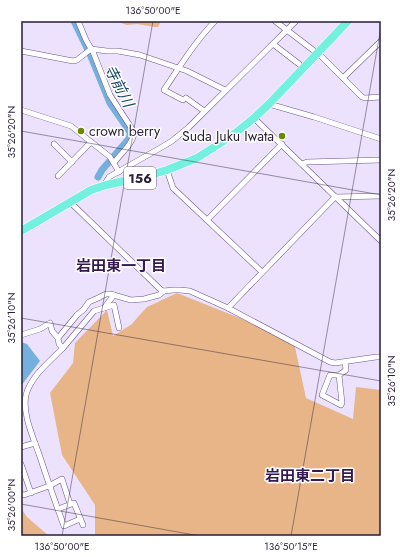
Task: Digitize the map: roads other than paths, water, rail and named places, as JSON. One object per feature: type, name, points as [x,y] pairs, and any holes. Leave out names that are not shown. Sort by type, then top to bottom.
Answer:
[{"type":"highway","name":"156","points":[[21,231],[91,190],[167,170],[197,158],[233,135],[269,104],[315,51],[348,21]]},
{"type":"street","points":[[78,21],[89,50],[93,52],[110,95],[134,132],[134,136],[131,141],[114,163]]},
{"type":"street","points":[[204,111],[185,99],[164,90],[178,68],[204,33],[215,21]]},
{"type":"street","points":[[275,21],[315,51],[362,97],[381,97]]},
{"type":"street","points":[[106,185],[109,177],[172,141],[189,127],[296,21]]},
{"type":"street","points":[[343,78],[381,41]]},
{"type":"street","points":[[273,44],[299,64]]},
{"type":"street","points":[[21,51],[73,60],[77,60],[89,50],[118,51],[140,55],[187,70],[225,90]]},
{"type":"street","points":[[269,104],[314,116],[381,139]]},
{"type":"street","points":[[21,110],[71,126],[110,158],[119,172]]},
{"type":"street","points":[[254,118],[381,241]]},
{"type":"street","points":[[58,176],[91,142]]},
{"type":"street","points":[[54,144],[72,162]]},
{"type":"street","points":[[208,220],[282,144]]},
{"type":"street","points":[[302,164],[307,162],[381,160]]},
{"type":"street","points":[[167,170],[173,188],[262,272]]},
{"type":"street","points":[[228,308],[335,197],[381,196]]},
{"type":"street","points":[[70,202],[164,292]]},
{"type":"street","points":[[58,338],[89,302],[106,294],[131,300],[144,299],[164,292],[180,290],[190,292],[228,308],[330,362],[335,363],[381,357]]},
{"type":"street","points":[[104,308],[114,295]]},
{"type":"street","points":[[58,509],[74,503],[82,522],[64,526],[49,486],[23,403],[26,394],[31,384],[46,363],[63,348],[94,311],[114,305],[119,328]]},
{"type":"street","points":[[21,335],[40,329],[50,323],[52,331],[58,338],[59,344],[63,348]]},
{"type":"street","points":[[339,375],[341,405],[322,395],[330,375],[339,375],[346,370],[345,362]]},
{"type":"street","points":[[21,447],[35,442]]},
{"type":"street","points":[[21,464],[31,493]]},
{"type":"street","points":[[21,494],[24,495],[31,493],[62,479],[70,504]]},
{"type":"water","points":[[21,342],[27,344],[40,361],[21,386]]},
{"type":"waterway","name":"寺前川","points":[[74,21],[90,54],[110,103],[130,132],[130,137],[102,170],[98,177]]},
{"type":"place","name":"crown berry","points":[[81,131]]},
{"type":"place","name":"Suda Juku Iwata","points":[[282,136]]},
{"type":"district","name":"岩田東一丁目","points":[[121,266]]},
{"type":"district","name":"岩田東二丁目","points":[[310,476]]}]
